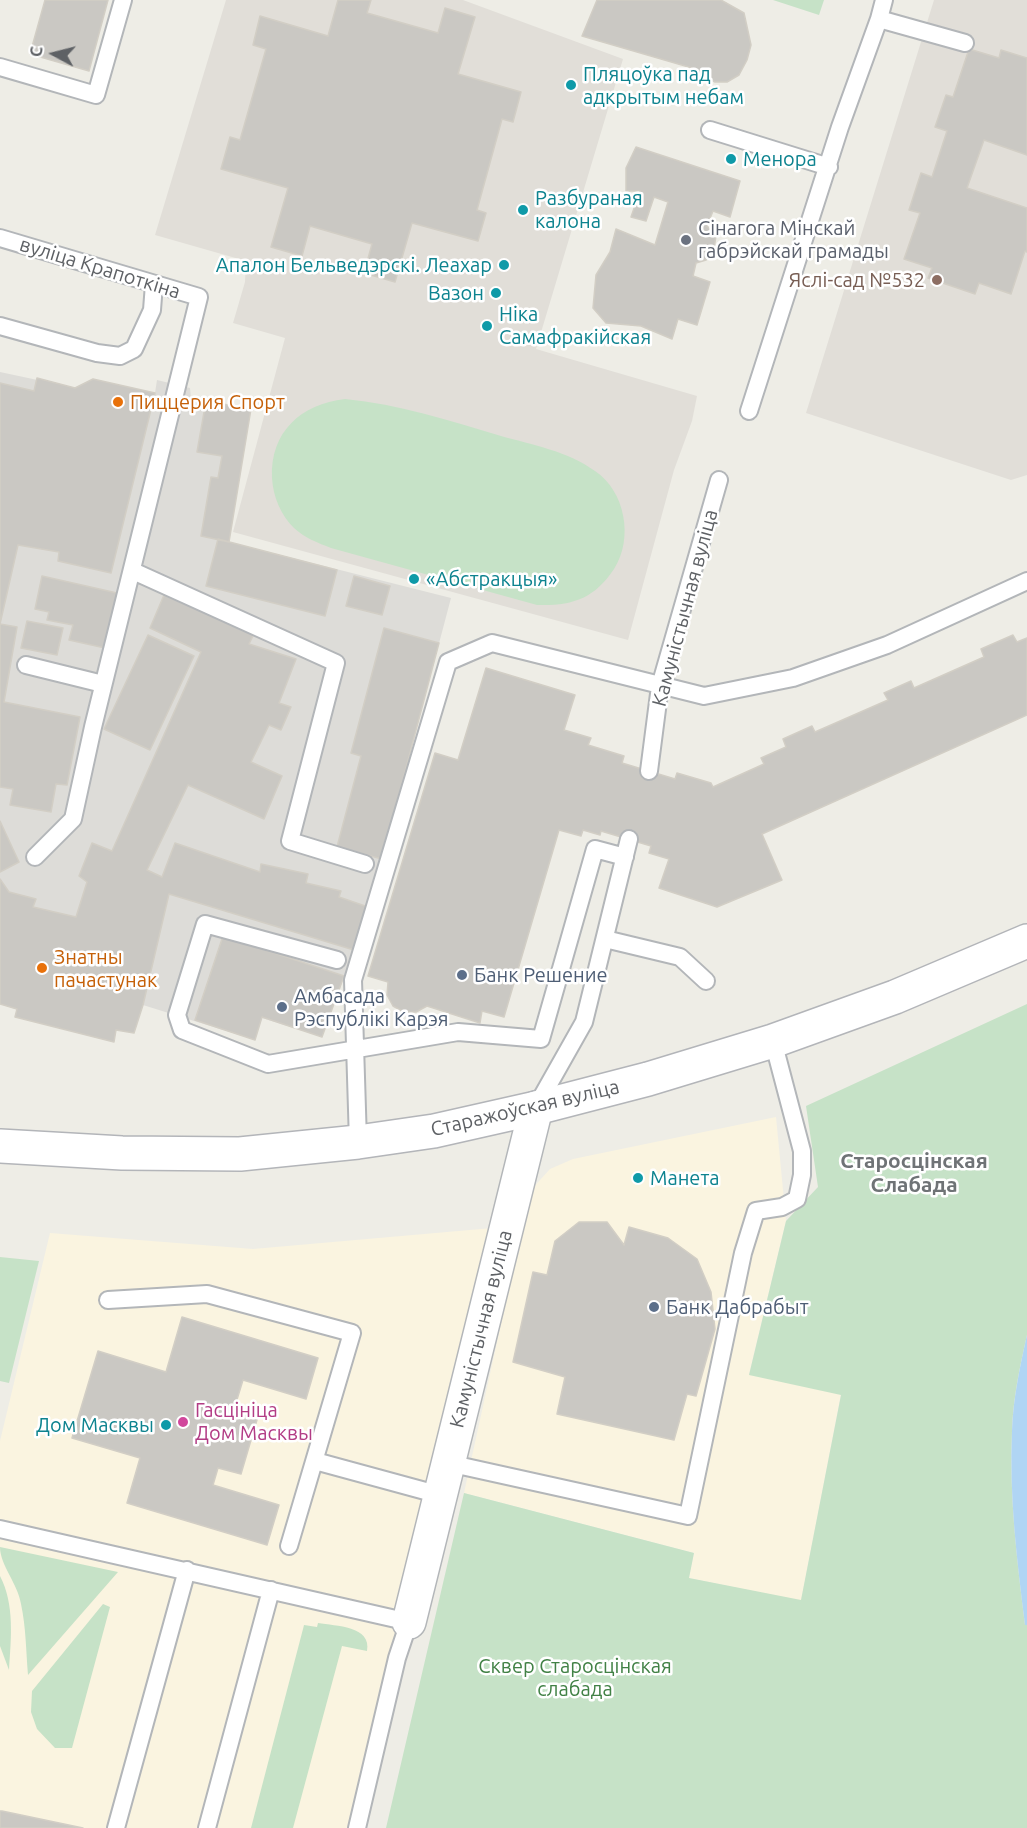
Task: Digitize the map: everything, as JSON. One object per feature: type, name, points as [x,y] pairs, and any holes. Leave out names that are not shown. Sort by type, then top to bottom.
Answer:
[{"type":"main road","name":"Старажоўская вуліца","points":[[0,1146],[122,1153],[240,1154],[358,1142],[434,1131],[648,1079],[773,1041],[895,997],[1027,940]]},
{"type":"main road","name":"Камуністычная вуліца","points":[[409,1622],[536,1108]]},
{"type":"lane","points":[[0,67],[96,95],[123,0]]},
{"type":"lane","points":[[750,411],[840,127],[884,0]]},
{"type":"lane","points":[[879,19],[964,43]]},
{"type":"lane","points":[[710,130],[829,167]]},
{"type":"lane","name":"вуліца Крапоткіна","points":[[0,238],[199,297],[133,571]]},
{"type":"lane","points":[[0,326],[96,353],[120,356],[134,349],[152,310],[154,284]]},
{"type":"lane","name":"Камуністычная вуліца","points":[[650,771],[660,686],[719,480]]},
{"type":"lane","points":[[34,857],[73,819],[133,571],[336,663],[290,841],[365,864]]},
{"type":"lane","points":[[358,1142],[353,980],[448,662],[492,643],[704,696],[793,678],[887,645],[1027,581]]},
{"type":"lane","points":[[26,665],[104,684]]},
{"type":"lane","name":"Камуністычная вуліца","points":[[536,1108],[585,1022],[629,839]]},
{"type":"lane","points":[[337,960],[205,924],[177,1015],[182,1030],[268,1064],[458,1032],[542,1039],[595,849],[625,857]]},
{"type":"lane","points":[[605,939],[680,957],[706,981]]},
{"type":"lane","points":[[448,1463],[688,1516],[743,1253],[756,1211],[782,1207],[797,1199],[802,1176],[802,1151],[773,1041]]},
{"type":"lane","points":[[108,1300],[207,1294],[352,1333],[289,1546]]},
{"type":"lane","points":[[315,1461],[440,1495]]},
{"type":"lane","points":[[0,1529],[409,1622]]},
{"type":"lane","points":[[116,1828],[187,1570]]},
{"type":"lane","points":[[207,1828],[271,1590]]},
{"type":"lane","name":"Камуністычная вуліца","points":[[357,1828],[397,1658],[409,1622]]},
{"type":"shaded area","points":[[226,0],[463,0],[623,59],[536,349],[697,396],[692,421],[674,470],[628,640],[233,532],[285,338],[233,323],[245,282],[246,261],[155,235]]},
{"type":"shaded area","name":"Яслі-сад №532","points":[[934,0],[1027,0],[1027,475],[1011,480],[806,413]]},
{"type":"shaded area","points":[[0,372],[75,388],[93,379],[155,393],[157,380],[190,388],[191,399],[251,409],[229,542],[451,598],[382,859],[354,950],[322,1037],[262,1018],[255,1040],[143,1005],[134,1033],[116,1030],[114,1042],[0,1004]]},
{"type":"shaded area","points":[[776,1117],[786,1221],[749,1374],[841,1394],[801,1601],[689,1578],[694,1553],[464,1493],[530,1191],[550,1169],[573,1159]]},
{"type":"shaded area","points":[[504,1227],[358,1828],[0,1828],[0,1441],[50,1233],[253,1249]]},
{"type":"green space","points":[[773,0],[824,0],[819,15]]},
{"type":"green space","points":[[345,399],[424,414],[550,449],[584,464],[595,471],[613,490],[623,516],[624,543],[614,569],[598,587],[581,599],[561,604],[537,605],[331,548],[303,535],[285,517],[276,499],[272,478],[276,447],[291,423],[302,414],[329,402]]},
{"type":"green space","name":"Сквер Старосцінская слабада","points":[[1027,1004],[1027,1335],[1015,1394],[1011,1455],[1017,1552],[1025,1625],[1027,1625],[1027,1828],[386,1828],[464,1493],[694,1553],[689,1578],[801,1600],[841,1395],[749,1375],[786,1221],[818,1187],[806,1106]]},
{"type":"green space","points":[[0,1257],[39,1261],[9,1383],[0,1381]]},
{"type":"green space","points":[[0,1547],[118,1572],[28,1675],[21,1604],[3,1561]]},
{"type":"green space","points":[[0,1576],[10,1610],[9,1670],[0,1646]]},
{"type":"green space","points":[[103,1604],[110,1607],[72,1748],[55,1748],[37,1729],[31,1712],[32,1691]]},
{"type":"green space","points":[[318,1623],[358,1632],[364,1636],[367,1651],[342,1646],[293,1828],[251,1828],[304,1625],[317,1627]]},
{"type":"water","points":[[1027,1335],[1027,1625],[1025,1625],[1014,1528],[1011,1455],[1015,1395]]},
{"type":"building","points":[[45,0],[108,0],[89,71],[30,54]]},
{"type":"building","points":[[338,0],[371,0],[367,13],[438,33],[445,8],[475,17],[458,74],[521,92],[513,122],[502,119],[477,210],[486,213],[478,241],[412,223],[395,282],[364,273],[372,244],[310,226],[302,256],[271,247],[288,188],[221,169],[230,137],[240,140],[266,49],[253,45],[260,16],[328,36]]},
{"type":"building","points":[[597,0],[721,0],[744,13],[751,45],[747,60],[739,75],[727,82],[715,82],[692,68],[582,36]]},
{"type":"building","points":[[969,49],[999,58],[1001,50],[1027,58],[1027,155],[984,140],[967,188],[1027,208],[1027,252],[1025,251],[1011,294],[979,283],[975,294],[928,278],[932,268],[904,259],[920,213],[909,210],[921,173],[932,177],[947,131],[935,127],[946,95],[953,97]]},
{"type":"building","name":"Сінагога Мінскай габрэйскай грамады","points":[[636,147],[740,181],[730,217],[713,211],[707,226],[716,236],[714,249],[706,260],[696,263],[693,276],[710,282],[697,325],[678,319],[672,339],[641,326],[606,323],[593,308],[596,275],[610,252],[616,229],[655,245],[668,202],[654,197],[646,221],[631,217],[640,191],[626,191],[626,168]]},
{"type":"building","points":[[37,378],[75,388],[93,379],[155,393],[111,573],[58,561],[59,552],[18,545],[0,624],[0,383],[34,391]]},
{"type":"building","points":[[206,401],[251,409],[229,542],[201,536],[211,477],[218,478],[222,456],[197,452]]},
{"type":"building","points":[[218,539],[337,570],[325,616],[206,586]]},
{"type":"building","points":[[42,576],[117,593],[105,648],[69,640],[73,625],[47,620],[49,612],[35,609]]},
{"type":"building","points":[[354,576],[390,586],[382,615],[346,606]]},
{"type":"building","points":[[164,595],[254,634],[249,644],[296,659],[279,703],[291,707],[281,730],[269,725],[251,762],[282,776],[264,819],[188,785],[147,870],[162,877],[175,843],[260,872],[261,864],[308,874],[306,883],[341,891],[339,897],[368,907],[354,950],[169,894],[143,1005],[134,1033],[116,1030],[114,1042],[15,1017],[17,1009],[0,1004],[0,879],[9,892],[36,899],[33,907],[76,917],[87,882],[79,876],[92,843],[112,851],[201,652],[150,628]]},
{"type":"building","points":[[27,621],[63,628],[57,655],[21,648]]},
{"type":"building","points":[[0,624],[17,627],[4,702],[80,717],[67,785],[56,784],[51,812],[10,805],[13,789],[0,787]]},
{"type":"building","points":[[384,628],[439,643],[382,859],[337,847],[361,756],[351,753]]},
{"type":"building","points":[[148,635],[194,656],[150,750],[104,729]]},
{"type":"building","points":[[1013,635],[1017,642],[1027,638],[1027,715],[762,834],[782,880],[717,907],[659,888],[669,859],[649,853],[651,846],[601,831],[600,835],[583,830],[581,836],[559,830],[504,1017],[482,1011],[480,1023],[427,1006],[416,1012],[404,1012],[393,1006],[387,995],[388,982],[368,976],[435,753],[458,760],[486,668],[575,695],[564,730],[591,738],[588,745],[624,756],[622,763],[675,779],[677,773],[711,783],[713,787],[764,764],[761,758],[786,747],[783,739],[812,726],[815,732],[888,700],[884,693],[911,681],[914,688],[984,657],[981,649]]},
{"type":"building","points":[[0,821],[19,862],[0,872]]},
{"type":"building","points":[[223,936],[344,976],[322,1037],[262,1017],[255,1040],[195,1020]]},
{"type":"building","points":[[579,1222],[607,1222],[624,1245],[629,1227],[668,1238],[697,1259],[711,1292],[715,1329],[696,1396],[687,1394],[674,1440],[557,1414],[565,1377],[513,1362],[533,1272],[547,1275],[555,1241]]},
{"type":"building","name":"Дом Масквы","points":[[182,1317],[318,1358],[306,1399],[243,1380],[235,1406],[259,1413],[241,1474],[218,1468],[213,1485],[279,1505],[267,1545],[127,1503],[140,1458],[72,1438],[98,1351],[166,1372]]},
{"type":"building","points":[[0,1811],[2,1811],[83,1828],[0,1828]]},
{"type":"place","name":"Пляцоўка пад адкрытым небам","points":[[571,85]]},
{"type":"place","name":"Менора","points":[[731,159]]},
{"type":"place","name":"Разбураная калона","points":[[523,210]]},
{"type":"place","name":"Сінагога Мінскай габрэйскай грамады","points":[[686,240]]},
{"type":"place","name":"Апалон Бельведэрскі. Леахар","points":[[504,265]]},
{"type":"place","name":"Яслі-сад №532","points":[[937,280]]},
{"type":"place","name":"Вазон","points":[[496,293]]},
{"type":"place","name":"Ніка Самафракійская","points":[[487,326]]},
{"type":"place","name":"Пиццерия Спорт","points":[[118,402]]},
{"type":"place","name":"«Абстракцыя»","points":[[414,579]]},
{"type":"place","name":"Знатны пачастунак","points":[[42,968]]},
{"type":"place","name":"Банк Решение","points":[[462,975]]},
{"type":"place","name":"Амбасада Рэспублікі Карэя","points":[[282,1007]]},
{"type":"place","name":"Манета","points":[[638,1178]]},
{"type":"place","name":"Банк Дабрабыт","points":[[654,1307]]},
{"type":"place","name":"Гасцініца Дом Масквы","points":[[183,1422]]},
{"type":"place","name":"Дом Масквы","points":[[166,1425]]},
{"type":"district","name":"Старосцінская Слабада","points":[[914,1173]]}]
